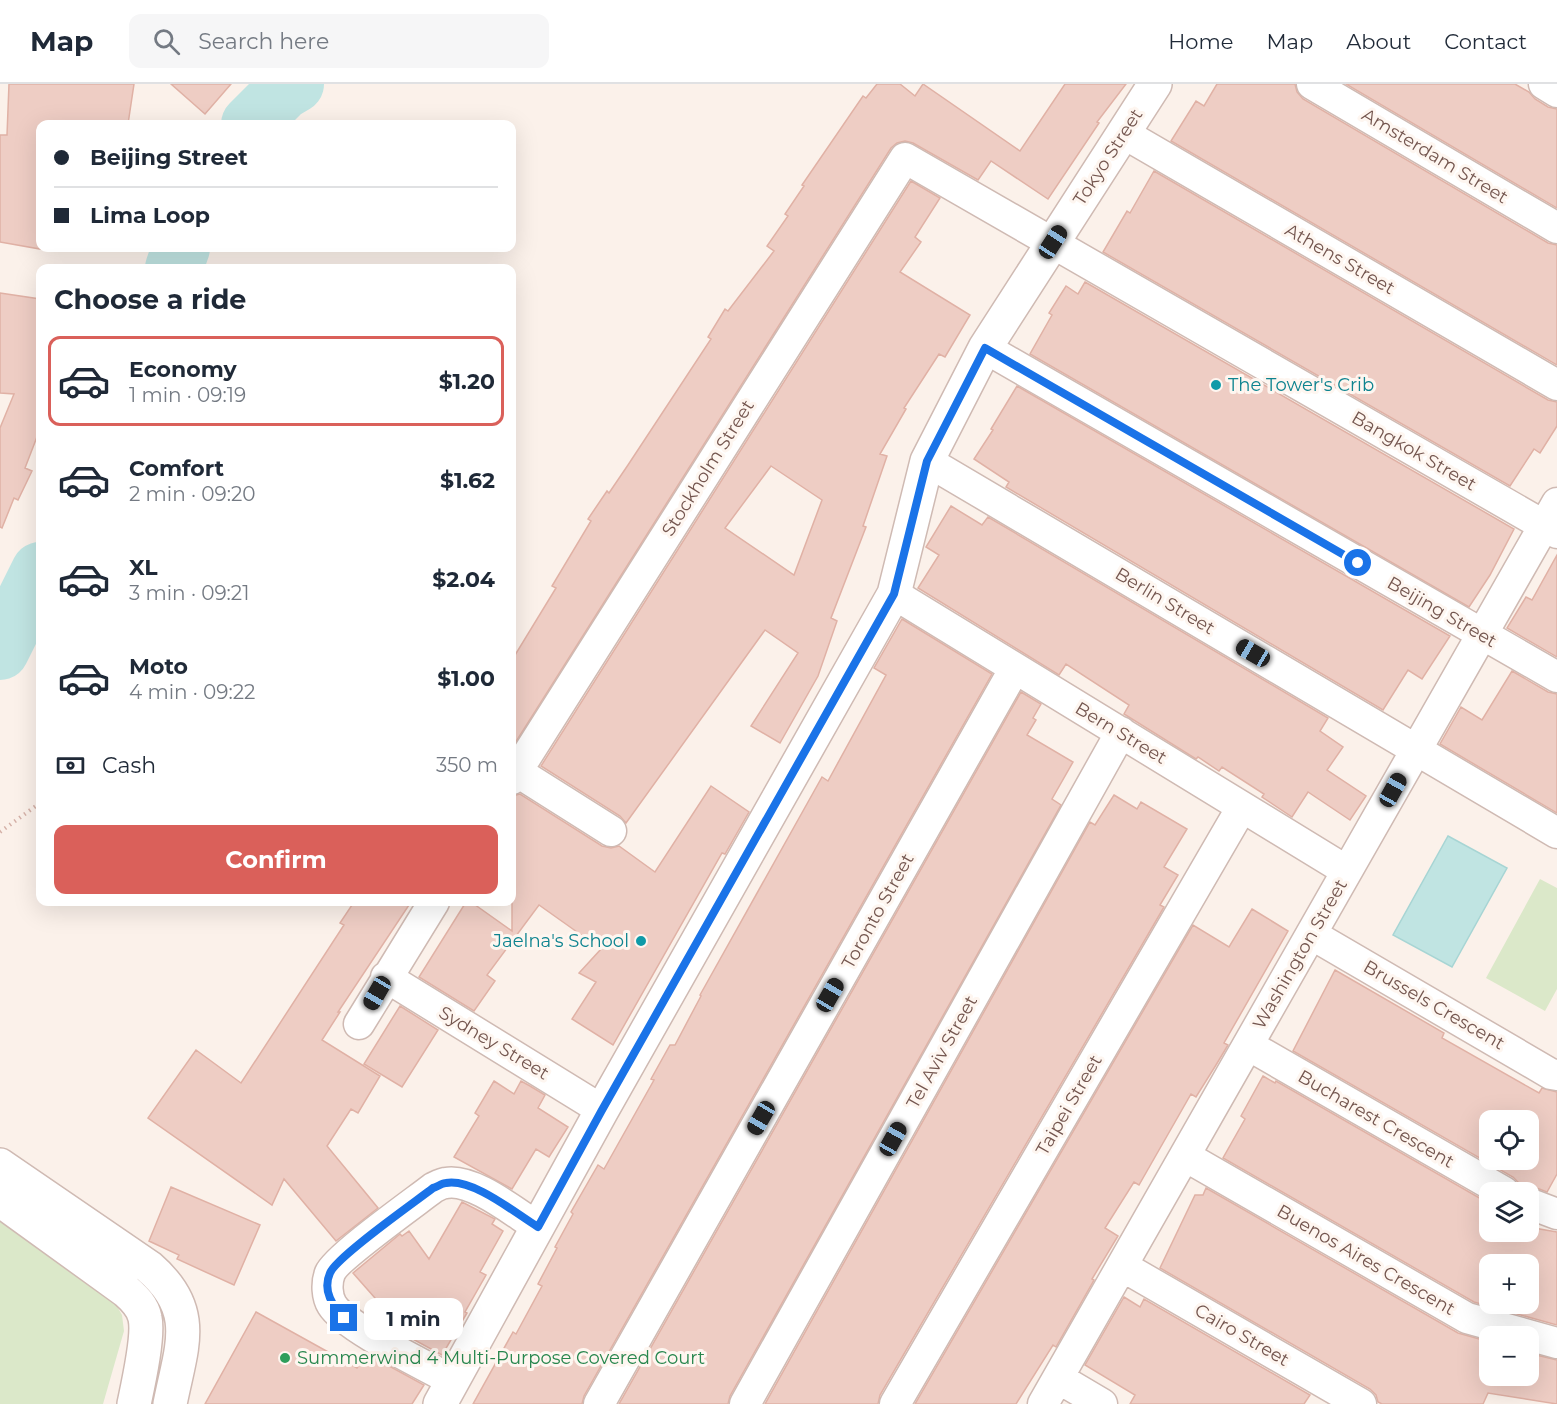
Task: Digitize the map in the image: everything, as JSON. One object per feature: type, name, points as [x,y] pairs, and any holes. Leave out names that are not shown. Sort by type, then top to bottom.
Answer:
[{"type":"street","name":"Tokyo Street","points":[[447,1392],[602,1110],[894,594],[927,461],[985,348],[1155,84]]},
{"type":"street","name":"Amsterdam Street","points":[[1312,84],[1557,228]]},
{"type":"street","points":[[1544,84],[1557,92]]},
{"type":"street","name":"Athens Street","points":[[1123,133],[1557,385]]},
{"type":"street","name":"Bangkok Street","points":[[905,158],[1553,521]]},
{"type":"street","name":"Stockholm Street","points":[[516,772],[905,158]]},
{"type":"street","name":"Beijing Street","points":[[985,348],[1557,677]]},
{"type":"street","name":"Berlin Street","points":[[927,461],[1557,833]]},
{"type":"street","name":"Washington Street","points":[[1043,1404],[1482,634],[1553,521]]},
{"type":"street","name":"Bern Street","points":[[894,594],[1347,871]]},
{"type":"street","name":"Toronto Street","points":[[599,1404],[1015,668]]},
{"type":"street","name":"Tel Aviv Street","points":[[745,1404],[1120,732]]},
{"type":"street","points":[[516,776],[611,831]]},
{"type":"street","name":"Taipei Street","points":[[895,1404],[1242,807]]},
{"type":"street","points":[[359,1024],[431,906]]},
{"type":"street","name":"Brussels Crescent","points":[[1311,934],[1551,1074],[1557,1075]]},
{"type":"street","name":"Sydney Street","points":[[386,977],[602,1110]]},
{"type":"street","name":"Bucharest Crescent","points":[[1248,1045],[1487,1182]]},
{"type":"street","name":"Buenos Aires Crescent","points":[[1185,1156],[1467,1318],[1557,1343]]},
{"type":"street","points":[[0,1165],[139,1260],[165,1281],[176,1298],[183,1322],[170,1404]]},
{"type":"street","points":[[447,1392],[344,1318],[332,1305],[327,1288],[330,1272],[343,1258],[433,1188],[445,1183],[462,1183],[474,1187],[538,1227]]},
{"type":"street","points":[[0,1200],[136,1300],[145,1319],[146,1333],[134,1404]]},
{"type":"street","points":[[1539,1207],[1557,1214]]},
{"type":"street","name":"Cairo Street","points":[[1122,1266],[1361,1404]]},
{"type":"street","points":[[1058,1378],[1102,1404]]},
{"type":"path","points":[[0,832],[36,806]]},
{"type":"green space","points":[[1540,879],[1557,888],[1557,989],[1545,1011],[1486,978]]},
{"type":"green space","points":[[0,1221],[114,1301],[122,1315],[124,1331],[103,1404],[0,1404]]},
{"type":"water","points":[[1448,836],[1507,868],[1452,967],[1393,935]]},
{"type":"building","points":[[9,84],[134,84],[129,120],[36,120],[36,248],[0,242],[0,135],[7,135]]},
{"type":"building","points":[[171,84],[231,84],[205,114]]},
{"type":"building","points":[[877,84],[900,84],[915,96],[923,84],[1020,151],[1065,84],[1126,84],[1097,122],[1099,123],[1048,199],[991,161],[978,180],[913,143],[905,141],[891,148],[516,742],[516,653],[556,588],[552,586],[591,521],[588,519],[607,491],[609,493],[711,339],[708,337],[725,309],[728,311],[774,251],[767,246],[788,216],[785,214],[804,186],[802,185],[863,96],[866,98]]},
{"type":"building","points":[[1217,84],[1295,84],[1297,92],[1303,99],[1548,243],[1557,245],[1557,365],[1171,141],[1196,101],[1204,106]]},
{"type":"building","points":[[1346,84],[1515,84],[1529,92],[1548,107],[1557,109],[1557,208]]},
{"type":"building","points":[[1154,171],[1548,400],[1557,402],[1557,426],[1540,453],[1534,449],[1510,486],[1103,252],[1127,211],[1130,213]]},
{"type":"building","points":[[911,181],[940,198],[915,237],[921,242],[900,272],[970,315],[945,357],[939,354],[904,408],[906,409],[880,454],[887,456],[863,526],[866,527],[831,618],[837,621],[818,676],[780,743],[751,726],[798,653],[765,630],[626,823],[620,816],[541,766]],"holes":[[[771,466],[822,500],[794,575],[725,528]]]},
{"type":"building","points":[[1085,282],[1514,529],[1490,575],[1469,607],[1030,354],[1052,315],[1049,313],[1066,286],[1078,294]]},
{"type":"building","points":[[0,293],[36,298],[36,439],[25,468],[32,471],[18,500],[14,498],[2,528],[0,527],[0,428],[14,394],[0,393]]},
{"type":"building","points":[[1017,386],[1450,636],[1422,679],[1408,670],[1383,710],[1006,487],[1009,482],[974,459]]},
{"type":"building","points":[[951,506],[982,525],[988,517],[1328,718],[1320,731],[1343,747],[1327,770],[1366,796],[1350,820],[1308,792],[1292,817],[1262,797],[1264,794],[1222,767],[1219,771],[1198,757],[1196,759],[1124,714],[1129,705],[1066,664],[1059,675],[918,588],[939,555],[926,547]]},
{"type":"building","points":[[1557,555],[1557,657],[1507,628],[1526,597],[1532,600]]},
{"type":"building","points":[[902,619],[992,674],[584,1396],[582,1404],[473,1404],[513,1332],[516,1334],[542,1286],[538,1284],[573,1214],[571,1212],[598,1165],[604,1169],[654,1080],[651,1079],[670,1045],[675,1045],[700,995],[822,777],[828,781],[886,675],[874,668]]},
{"type":"building","points":[[1512,671],[1548,692],[1557,694],[1557,813],[1440,744],[1461,707],[1482,720]]},
{"type":"building","points":[[1021,692],[1041,704],[1033,718],[1036,720],[1027,735],[1073,762],[1052,799],[1061,805],[730,1396],[728,1404],[619,1404]]},
{"type":"building","points":[[711,786],[749,812],[725,854],[722,853],[613,1045],[572,1019],[596,982],[579,973],[601,949],[539,905],[487,975],[495,981],[474,1011],[419,977],[463,906],[477,906],[512,931],[512,906],[516,906],[516,795],[520,794],[602,846],[611,848],[619,846],[655,872]]},
{"type":"building","points":[[1114,795],[1137,809],[1141,802],[1187,829],[1164,867],[1178,875],[1160,905],[1164,907],[880,1395],[878,1404],[765,1404],[1090,822],[1095,825]]},
{"type":"building","points":[[351,906],[408,906],[322,1040],[380,1076],[358,1113],[351,1109],[327,1146],[378,1208],[336,1241],[284,1179],[272,1205],[148,1118],[196,1050],[241,1083],[344,925],[340,923]]},
{"type":"building","points":[[1252,909],[1288,931],[1224,1043],[1228,1045],[1216,1065],[1196,1097],[1191,1094],[1139,1185],[1134,1182],[1105,1228],[1118,1236],[1056,1347],[1053,1345],[1016,1404],[915,1404],[1193,925],[1229,947]]},
{"type":"building","points":[[1335,970],[1444,1033],[1442,1038],[1539,1093],[1542,1088],[1557,1092],[1557,1174],[1547,1192],[1539,1189],[1539,1182],[1518,1182],[1501,1170],[1539,1170],[1539,1110],[1479,1110],[1479,1158],[1293,1051]]},
{"type":"building","points":[[400,1006],[438,1030],[402,1087],[364,1064]]},
{"type":"building","points":[[1263,1076],[1275,1083],[1276,1081],[1479,1198],[1479,1242],[1539,1242],[1539,1229],[1557,1232],[1557,1325],[1517,1314],[1539,1314],[1539,1254],[1479,1254],[1479,1303],[1474,1302],[1223,1158],[1245,1119],[1241,1116]]},
{"type":"building","points":[[494,1081],[514,1094],[521,1081],[545,1095],[538,1108],[568,1127],[549,1157],[536,1149],[512,1189],[454,1157],[479,1116],[475,1113]]},
{"type":"building","points":[[171,1187],[260,1225],[234,1285],[177,1259],[179,1255],[149,1241]]},
{"type":"building","points":[[1206,1188],[1458,1333],[1479,1339],[1479,1386],[1539,1386],[1539,1356],[1557,1360],[1557,1404],[1488,1393],[1483,1404],[1382,1404],[1378,1402],[1376,1395],[1370,1389],[1160,1268],[1195,1195],[1203,1195]]},
{"type":"building","points":[[462,1202],[495,1219],[492,1224],[503,1231],[480,1272],[486,1275],[442,1355],[385,1324],[390,1315],[353,1273],[400,1234],[402,1236],[409,1231],[429,1259]]},
{"type":"building","points":[[1124,1297],[1140,1307],[1144,1299],[1310,1395],[1304,1404],[1130,1404],[1135,1395],[1085,1365]]},
{"type":"building","name":"Summerwind 4 Multi-Purpose Covered Court","points":[[256,1312],[357,1368],[360,1364],[363,1365],[369,1355],[424,1385],[412,1404],[205,1404]]},
{"type":"waterway","points":[[254,120],[283,91],[295,84]]},
{"type":"waterway","points":[[175,264],[180,252]]},
{"type":"waterway","points":[[0,651],[36,579]]},
{"type":"place","name":"The Tower's Crib","points":[[1216,385]]},
{"type":"place","name":"Jaelna's School","points":[[641,941]]},
{"type":"place","name":"Summerwind 4 Multi-Purpose Covered Court","points":[[285,1358]]},
{"type":"route","points":[[344,1318],[332,1305],[327,1288],[330,1272],[343,1258],[433,1188],[445,1183],[462,1183],[474,1187],[538,1227],[894,594],[927,461],[985,348],[1358,563]]}]
